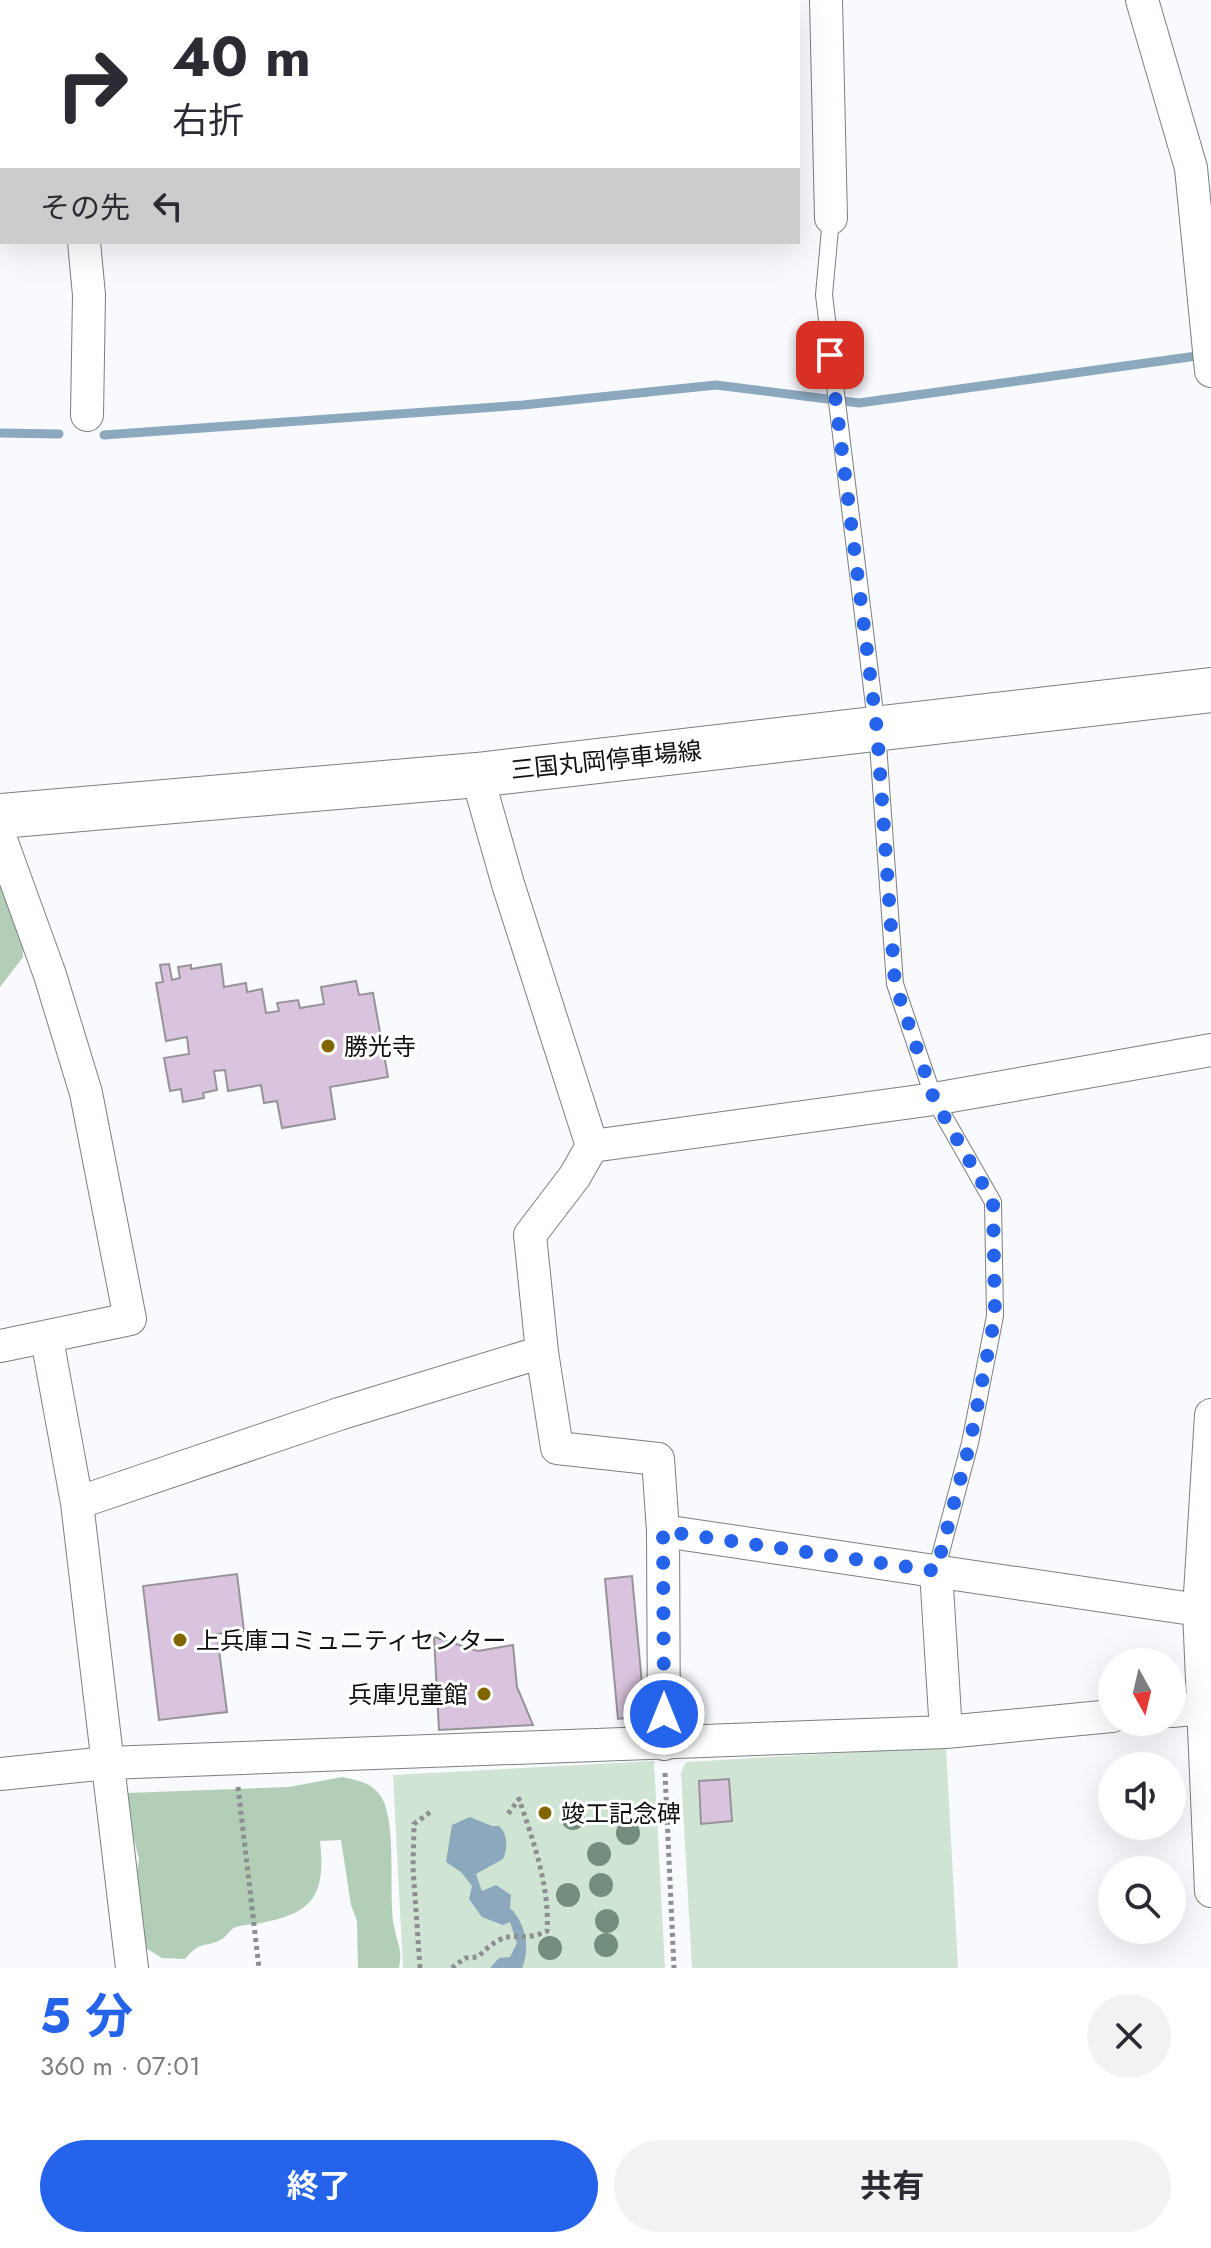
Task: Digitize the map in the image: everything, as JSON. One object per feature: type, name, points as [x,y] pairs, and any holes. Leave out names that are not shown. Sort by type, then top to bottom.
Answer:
[{"type":"main road","name":"三国丸岡停車場線","points":[[0,816],[477,775],[1211,690]]},
{"type":"street","points":[[826,0],[831,218]]},
{"type":"street","points":[[1142,0],[1191,168],[1211,371]]},
{"type":"street","points":[[84,244],[89,295],[87,415]]},
{"type":"street","points":[[477,775],[508,884],[592,1146],[575,1176],[530,1235],[542,1352],[557,1448],[658,1459],[663,1531],[664,1744]]},
{"type":"street","points":[[0,837],[50,975],[86,1093],[130,1319],[47,1339],[0,1346]]},
{"type":"street","points":[[592,1146],[934,1099],[1211,1050]]},
{"type":"street","points":[[47,1339],[77,1503],[132,1968]]},
{"type":"street","points":[[77,1503],[339,1414],[542,1352]]},
{"type":"street","points":[[1211,1415],[1199,1610],[1187,1709],[1211,1891]]},
{"type":"street","points":[[663,1531],[1199,1610]]},
{"type":"street","points":[[936,1571],[946,1732]]},
{"type":"street","points":[[0,1774],[107,1763],[946,1732],[1098,1717]]},
{"type":"lane","points":[[831,218],[824,295],[877,730],[895,984],[934,1099],[993,1202],[995,1316],[970,1443],[936,1571]]},
{"type":"path","points":[[664,1744],[674,1968]]},
{"type":"path","points":[[235,1759],[259,1968]]},
{"type":"path","points":[[452,1968],[465,1958],[478,1957],[493,1942],[510,1935],[536,1936],[547,1931],[549,1912],[532,1837],[519,1799],[506,1817]]},
{"type":"path","points":[[420,1968],[413,1868],[414,1824],[433,1810]]},
{"type":"green space","points":[[0,878],[22,929],[23,957],[0,987]]},
{"type":"green space","points":[[946,1747],[958,1968],[692,1968],[681,1772],[686,1762]]},
{"type":"green space","points":[[654,1761],[665,1968],[403,1968],[393,1775]]},
{"type":"green space","points":[[342,1777],[372,1787],[386,1806],[391,1839],[392,1912],[400,1951],[399,1968],[358,1968],[357,1921],[351,1905],[341,1840],[320,1841],[321,1874],[318,1887],[305,1907],[293,1914],[236,1927],[222,1939],[195,1949],[185,1959],[162,1958],[144,1947],[135,1887],[139,1859],[126,1808],[127,1793],[289,1787]]},
{"type":"water","points":[[470,1817],[499,1826],[506,1837],[503,1859],[476,1874],[482,1891],[496,1885],[511,1895],[510,1908],[525,1936],[526,1952],[522,1968],[490,1968],[499,1958],[510,1957],[517,1943],[510,1922],[503,1925],[482,1917],[469,1899],[472,1886],[461,1872],[446,1862],[452,1825]]},
{"type":"building","points":[[169,964],[172,980],[180,978],[178,967],[191,965],[191,969],[221,964],[224,987],[246,983],[247,992],[262,989],[266,1013],[279,1011],[277,1003],[298,1000],[300,1008],[324,1004],[321,987],[356,981],[359,995],[373,993],[388,1077],[330,1087],[335,1119],[282,1128],[277,1101],[264,1103],[261,1085],[228,1091],[225,1070],[214,1071],[217,1090],[203,1093],[204,1098],[183,1102],[181,1089],[170,1091],[164,1058],[189,1054],[187,1037],[166,1041],[156,983],[163,982],[160,965]]},
{"type":"building","points":[[237,1574],[244,1631],[217,1634],[227,1712],[159,1720],[143,1586]]},
{"type":"building","points":[[632,1576],[645,1716],[618,1719],[605,1579]]},
{"type":"building","points":[[434,1637],[478,1651],[513,1645],[517,1687],[533,1725],[439,1730]]},
{"type":"building","points":[[729,1779],[732,1821],[701,1824],[699,1781]]},
{"type":"waterway","points":[[104,435],[523,405],[716,385],[859,403],[1204,355]]},
{"type":"waterway","points":[[0,433],[59,434]]},
{"type":"place","name":"勝光寺","points":[[328,1046]]},
{"type":"place","name":"上兵庫コミュニティセンター","points":[[180,1640]]},
{"type":"place","name":"兵庫児童館","points":[[484,1694]]},
{"type":"place","name":"竣工記念碑","points":[[545,1813]]},
{"type":"route","points":[[664,1714],[663,1531],[936,1571],[970,1443],[995,1316],[993,1202],[934,1099],[895,984],[877,730],[830,355]]}]
